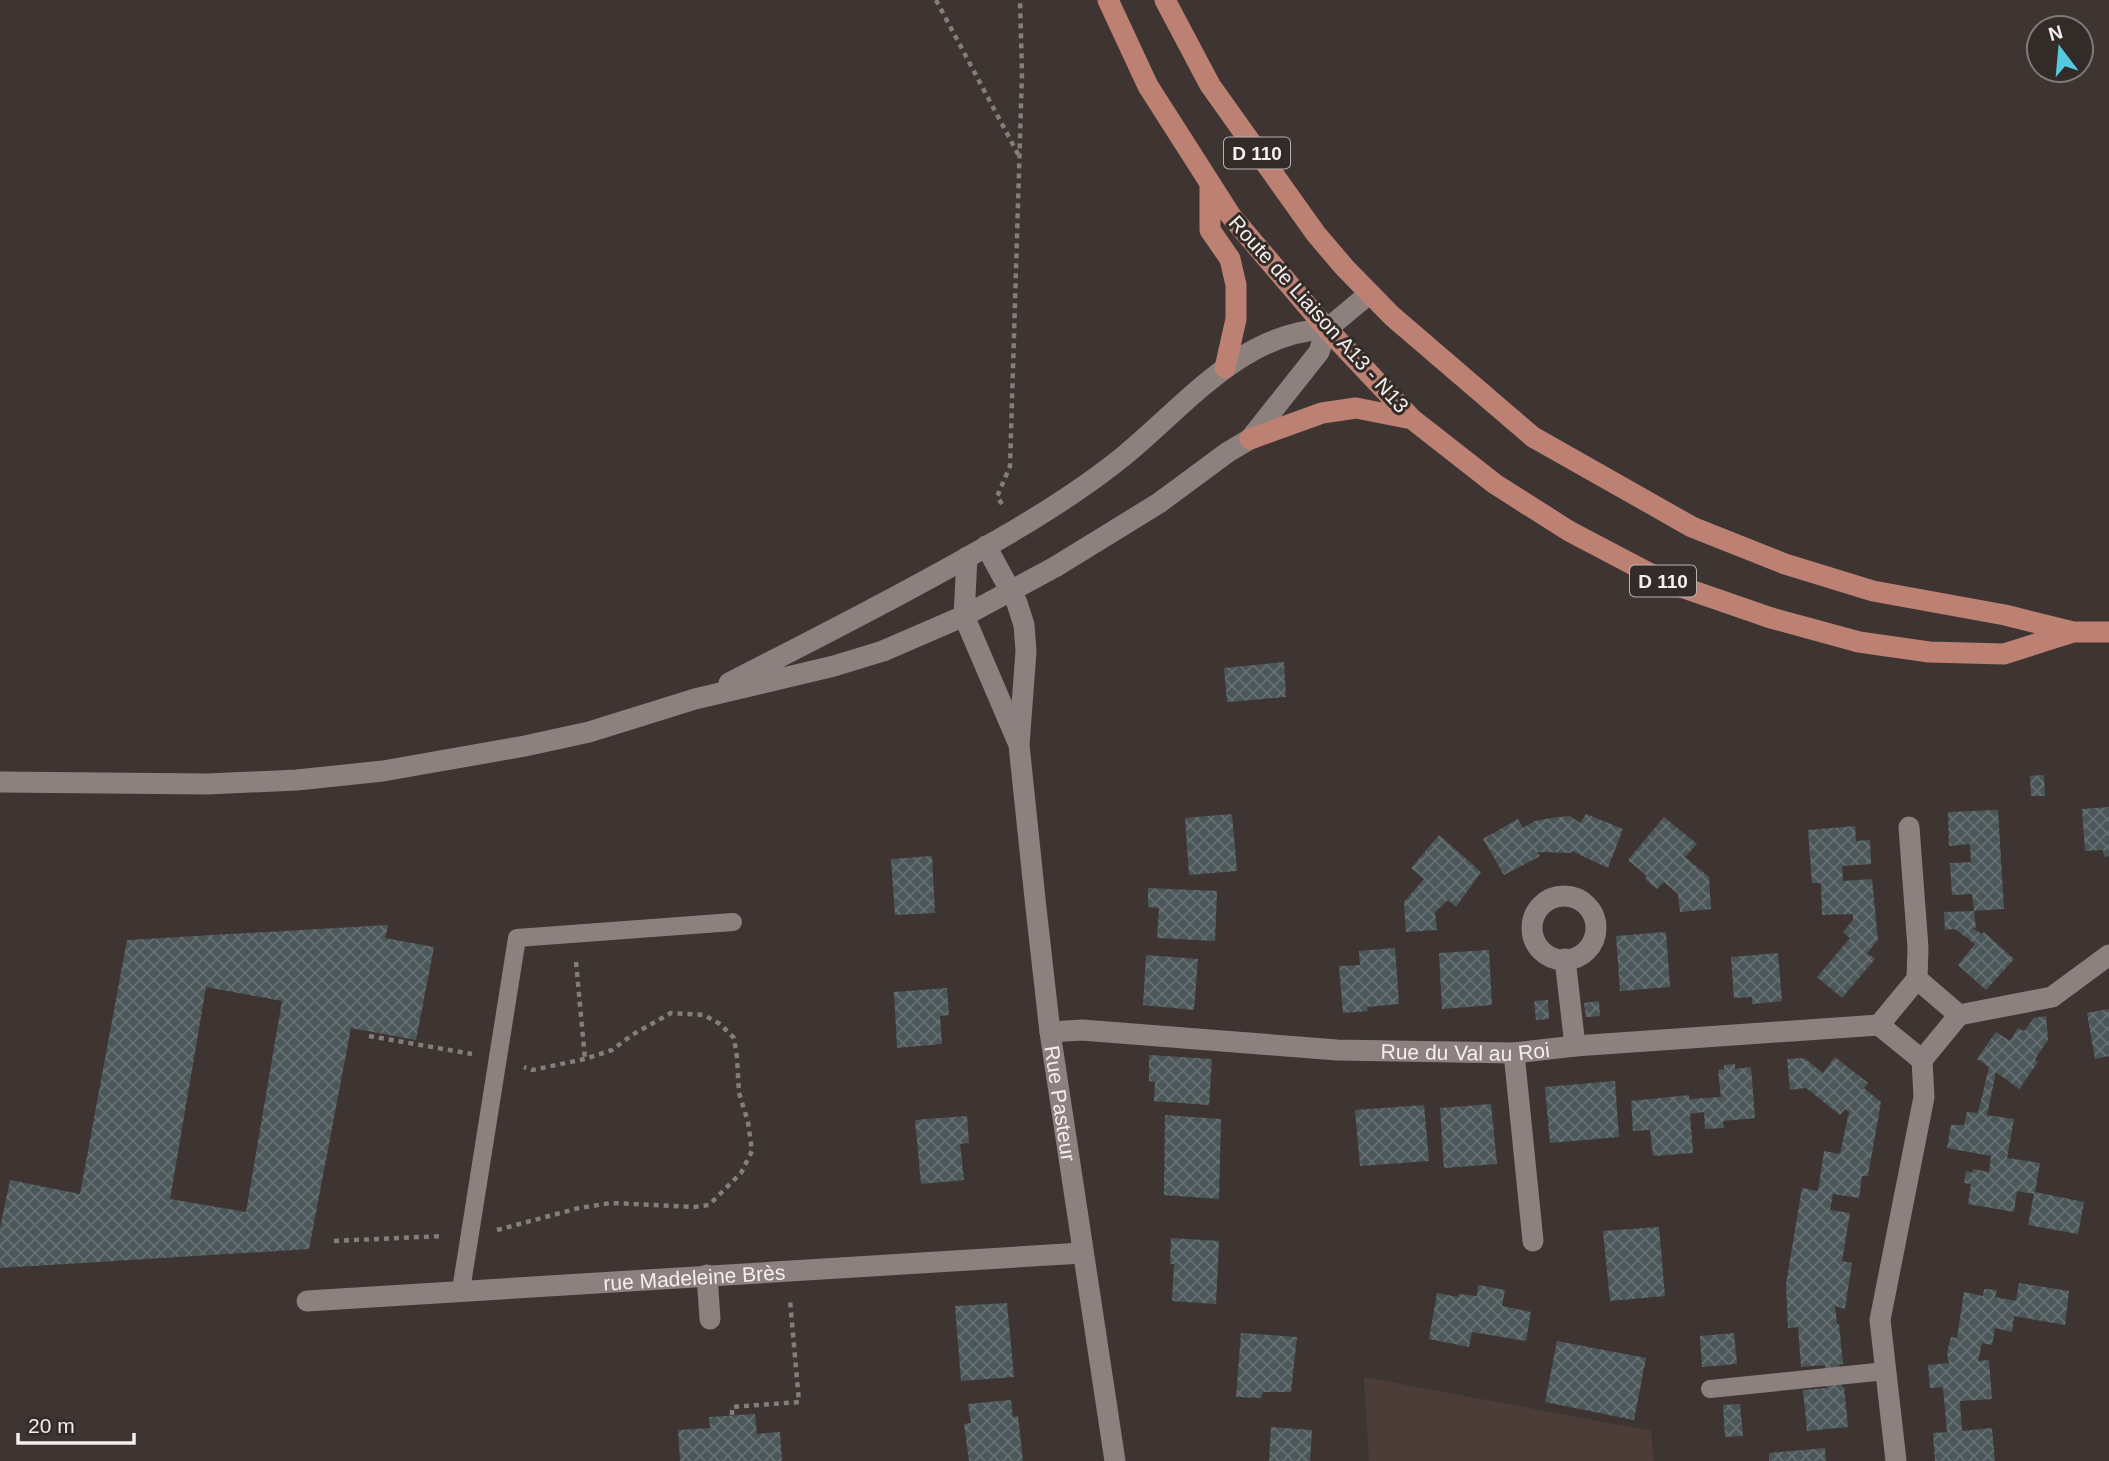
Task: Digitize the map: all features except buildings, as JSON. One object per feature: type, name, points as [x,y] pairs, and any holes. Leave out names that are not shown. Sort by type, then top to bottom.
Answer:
[{"type":"main road","name":"Route de Liaison A13 - N13","points":[[1108,0],[1149,86],[1231,216],[1327,329],[1412,419],[1495,484],[1569,531],[1664,581],[1771,618],[1859,642],[1929,652],[2004,654],[2073,632]]},
{"type":"main road","name":"D 110","points":[[1165,0],[1210,85],[1317,234],[1369,294],[1457,374],[1533,437],[1692,527],[1785,564],[1873,591],[2005,615],[2073,632],[2109,632]]},
{"type":"main road","name":"D 110","points":[[1210,185],[1210,230],[1230,259],[1236,285],[1236,319],[1225,368]]},
{"type":"main road","name":"D 110","points":[[1250,439],[1322,413],[1356,408],[1412,419]]},
{"type":"street","name":"D 110","points":[[0,782],[208,784],[297,780],[383,771],[576,735],[695,699],[859,659],[928,633],[1011,591],[1109,535],[1250,439],[1320,352],[1327,329],[1369,294]]},
{"type":"street","name":"D 110","points":[[695,699],[854,620],[1016,529],[1122,457],[1225,368],[1255,349],[1284,335],[1303,330],[1327,329]]},
{"type":"street","name":"Rue Pasteur","points":[[986,546],[1011,591],[1024,625],[1026,651],[1019,745],[1050,1032],[1115,1461]]},
{"type":"street","name":"Rue Pasteur","points":[[967,557],[964,616],[1019,745]]},
{"type":"street","points":[[1909,827],[1918,948],[1917,979],[1879,1026],[1922,1060]]},
{"type":"street","points":[[1896,1461],[1880,1320],[1924,1097],[1922,1060],[1959,1015],[2052,997],[2109,955]]},
{"type":"street","points":[[1566,959],[1575,1046]]},
{"type":"street","points":[[1917,979],[1959,1015]]},
{"type":"street","name":"Rue du Val au Roi","points":[[1050,1032],[1082,1030],[1337,1050],[1514,1053],[1575,1046],[1879,1026]]},
{"type":"street","points":[[1514,1053],[1533,1241]]},
{"type":"street","name":"rue Madeleine Brès","points":[[307,1301],[1082,1253]]},
{"type":"street","points":[[707,1275],[710,1319]]},
{"type":"lane","points":[[461,1290],[517,938],[733,922]]},
{"type":"lane","points":[[1710,1389],[1886,1371]]},
{"type":"path","points":[[936,0],[1019,156]]},
{"type":"path","points":[[1016,529],[998,496],[1010,466],[1022,73],[1020,0]]},
{"type":"path","points":[[574,934],[585,1059]]},
{"type":"path","points":[[334,1241],[427,1238],[504,1229],[579,1208],[611,1203],[694,1207],[709,1205],[741,1173],[752,1151],[739,1093],[734,1038],[720,1024],[704,1015],[671,1013],[612,1050],[585,1059],[532,1070],[498,1059],[369,1036]]},
{"type":"path","points":[[732,1415],[732,1407],[799,1402],[787,1271]]},
{"type":"shaded area","points":[[1364,1377],[1651,1431],[1654,1461],[1369,1461]]}]
